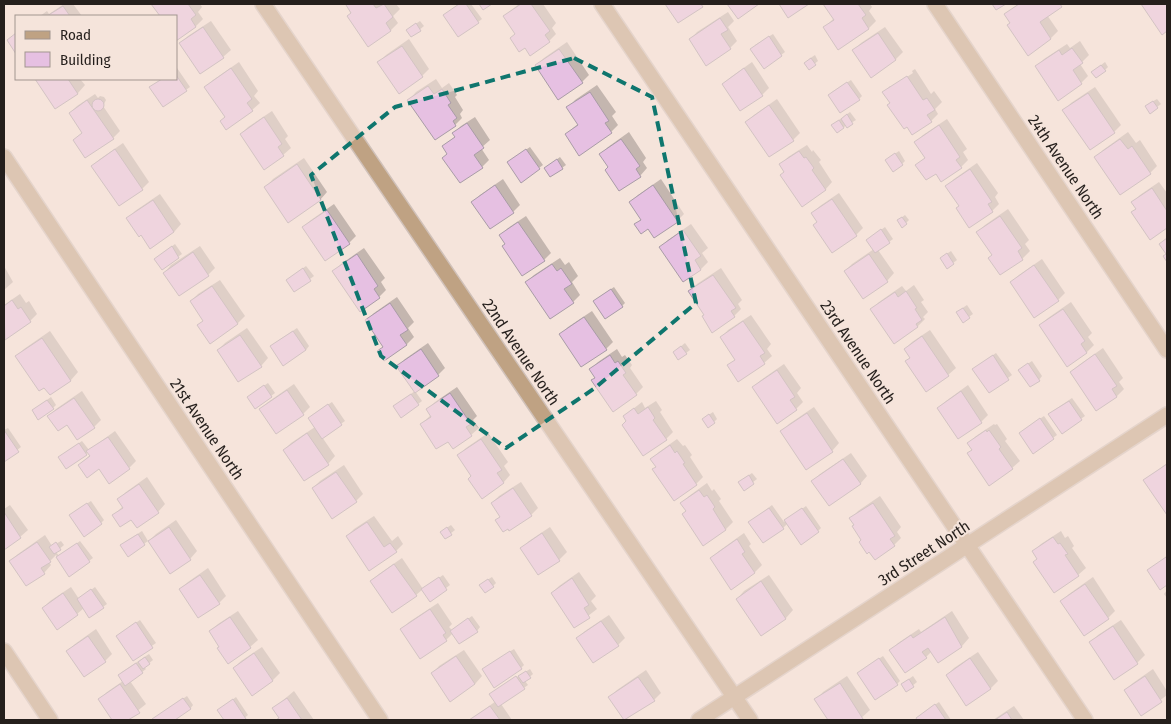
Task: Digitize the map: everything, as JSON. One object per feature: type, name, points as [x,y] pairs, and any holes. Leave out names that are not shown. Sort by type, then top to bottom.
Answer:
[{"type":"street","name":"22nd Avenue North","points":[[263,4],[750,720]]},
{"type":"street","name":"23rd Avenue North","points":[[602,4],[1085,720]]},
{"type":"street","name":"24th Avenue North","points":[[935,4],[1167,350]]},
{"type":"street","name":"21st Avenue North","points":[[4,157],[380,720]]},
{"type":"street","name":"3rd Street North","points":[[699,720],[1167,415]]},
{"type":"street","points":[[4,651],[50,720]]},
{"type":"highlighted area","points":[[574,58],[652,97],[696,303],[595,388],[506,448],[381,356],[311,175],[395,107]]},
{"type":"building","points":[[151,4],[188,4],[196,15],[191,19],[196,27],[178,40],[178,15],[159,15]]},
{"type":"building","points":[[373,4],[376,8],[384,4],[393,17],[386,23],[391,31],[368,47],[347,16],[351,13],[346,5]]},
{"type":"building","points":[[459,4],[466,4],[479,23],[458,37],[443,15]]},
{"type":"building","points":[[479,4],[492,4],[483,10]]},
{"type":"building","points":[[521,4],[531,4],[550,31],[545,35],[550,42],[530,56],[525,48],[519,52],[510,38],[515,34],[503,16]]},
{"type":"building","points":[[665,4],[701,4],[703,7],[678,23]]},
{"type":"building","points":[[727,4],[759,4],[738,19]]},
{"type":"building","points":[[779,4],[809,4],[788,18]]},
{"type":"building","points":[[823,4],[858,4],[866,15],[862,18],[869,29],[838,50],[823,27],[834,20]]},
{"type":"building","points":[[992,4],[1006,4],[996,10]]},
{"type":"building","points":[[1019,4],[1060,4],[1062,7],[1040,22],[1051,39],[1028,56],[1007,25],[1010,23],[1004,14]]},
{"type":"building","points":[[1141,4],[1167,4],[1167,31],[1162,35]]},
{"type":"building","points":[[63,6],[69,15],[49,15]]},
{"type":"building","points":[[720,18],[728,30],[721,34],[731,49],[706,66],[689,39]]},
{"type":"building","points":[[416,23],[421,31],[411,37],[406,30]]},
{"type":"building","points":[[203,27],[224,58],[200,74],[179,43]]},
{"type":"building","points":[[878,33],[896,60],[871,78],[852,50]]},
{"type":"building","points":[[15,34],[15,52],[7,40]]},
{"type":"building","points":[[769,36],[782,56],[764,69],[750,49]]},
{"type":"building","points":[[402,46],[423,77],[399,94],[377,62]]},
{"type":"building","points":[[1072,48],[1083,63],[1073,70],[1082,84],[1058,101],[1035,66],[1059,50],[1062,55]]},
{"type":"building","points":[[559,49],[583,83],[558,100],[535,65]]},
{"type":"building","points":[[811,58],[816,65],[809,70],[804,63]]},
{"type":"building","points":[[1101,65],[1106,71],[1096,78],[1091,72]]},
{"type":"building","points":[[231,68],[252,99],[247,103],[253,111],[226,130],[220,121],[225,117],[204,87]]},
{"type":"building","points":[[744,68],[763,96],[740,111],[722,84]]},
{"type":"building","points":[[907,76],[923,100],[927,98],[935,110],[927,115],[932,122],[912,135],[907,127],[904,129],[887,105],[890,103],[882,92]]},
{"type":"building","points":[[178,78],[187,91],[163,107],[149,87],[160,80],[178,80]]},
{"type":"building","points":[[36,80],[69,80],[78,94],[55,109]]},
{"type":"building","points":[[847,82],[860,100],[840,113],[828,95]]},
{"type":"building","points":[[428,86],[434,94],[442,89],[451,103],[448,105],[457,118],[453,121],[456,126],[435,140],[407,100]]},
{"type":"building","points":[[590,92],[609,121],[605,123],[612,133],[579,156],[565,134],[578,125],[566,107]]},
{"type":"building","points":[[1088,93],[1115,133],[1090,150],[1062,110]]},
{"type":"building","points":[[98,99],[104,105],[98,111],[92,105]]},
{"type":"building","points":[[87,100],[114,139],[85,158],[73,140],[82,133],[69,113]]},
{"type":"building","points":[[1153,101],[1158,108],[1150,114],[1145,106]]},
{"type":"building","points":[[769,105],[794,141],[769,157],[745,122]]},
{"type":"building","points":[[847,114],[853,124],[847,128],[841,119]]},
{"type":"building","points":[[264,117],[282,144],[278,147],[284,156],[264,170],[240,134]]},
{"type":"building","points":[[839,120],[844,128],[837,133],[831,125]]},
{"type":"building","points":[[467,123],[484,148],[474,155],[483,168],[460,183],[442,158],[447,154],[442,146],[455,137],[452,133]]},
{"type":"building","points":[[939,125],[960,157],[956,160],[962,168],[941,182],[936,174],[926,180],[915,165],[925,158],[914,142]]},
{"type":"building","points":[[621,139],[640,166],[636,169],[641,177],[619,191],[605,170],[608,167],[599,154]]},
{"type":"building","points":[[1120,139],[1128,149],[1132,146],[1151,174],[1120,195],[1094,157]]},
{"type":"building","points":[[115,149],[143,190],[119,206],[91,166]]},
{"type":"building","points":[[526,149],[540,169],[521,183],[507,162]]},
{"type":"building","points":[[799,151],[814,168],[812,170],[826,190],[802,207],[780,175],[784,172],[779,164]]},
{"type":"building","points":[[895,153],[903,165],[893,172],[885,160]]},
{"type":"building","points":[[557,159],[563,169],[550,177],[544,168]]},
{"type":"building","points":[[297,164],[321,200],[288,223],[264,187]]},
{"type":"building","points":[[970,169],[992,202],[988,204],[993,212],[969,228],[956,208],[959,206],[945,186]]},
{"type":"building","points":[[495,185],[514,213],[490,229],[471,202]]},
{"type":"building","points":[[653,185],[678,222],[654,238],[648,229],[641,234],[634,224],[641,220],[629,202]]},
{"type":"building","points":[[1152,188],[1167,211],[1167,228],[1150,240],[1131,212],[1136,209],[1131,202]]},
{"type":"building","points":[[832,199],[857,236],[832,253],[813,225],[817,222],[811,213]]},
{"type":"building","points":[[153,200],[174,232],[150,249],[126,218]]},
{"type":"building","points":[[327,210],[350,244],[325,261],[302,227]]},
{"type":"building","points":[[1000,216],[1022,248],[1018,251],[1023,260],[1000,275],[988,258],[992,255],[976,232]]},
{"type":"building","points":[[902,217],[907,224],[902,228],[897,220]]},
{"type":"building","points":[[518,222],[545,261],[522,276],[502,246],[505,244],[499,235]]},
{"type":"building","points":[[881,229],[890,243],[875,253],[866,240]]},
{"type":"building","points":[[683,230],[701,256],[695,260],[701,270],[683,282],[659,247]]},
{"type":"building","points":[[1167,238],[1167,262],[1163,256],[1166,254],[1159,244]]},
{"type":"building","points":[[172,246],[179,258],[162,270],[154,259]]},
{"type":"building","points":[[193,252],[209,276],[179,296],[163,273]]},
{"type":"building","points":[[947,253],[954,264],[947,269],[940,258]]},
{"type":"building","points":[[357,254],[378,286],[374,289],[380,298],[360,312],[332,271]]},
{"type":"building","points":[[869,254],[888,282],[863,299],[844,271]]},
{"type":"building","points":[[552,264],[557,271],[561,268],[572,284],[564,289],[574,303],[550,319],[525,282]]},
{"type":"building","points":[[1034,265],[1059,301],[1034,318],[1010,282]]},
{"type":"building","points":[[303,268],[311,281],[294,292],[286,280]]},
{"type":"building","points":[[713,275],[736,308],[731,311],[735,317],[712,333],[702,316],[704,315],[688,291]]},
{"type":"building","points":[[212,286],[238,324],[210,344],[197,325],[203,321],[190,301]]},
{"type":"building","points":[[611,289],[623,307],[605,319],[593,301]]},
{"type":"building","points":[[906,291],[922,320],[916,324],[918,327],[894,344],[870,309],[895,292],[898,297]]},
{"type":"building","points":[[12,300],[18,309],[21,307],[31,322],[5,340],[4,306]]},
{"type":"building","points":[[390,303],[408,330],[400,335],[407,345],[384,361],[377,351],[383,347],[365,320]]},
{"type":"building","points":[[963,308],[970,318],[963,323],[956,312]]},
{"type":"building","points":[[1063,309],[1085,341],[1081,344],[1087,353],[1067,367],[1039,325]]},
{"type":"building","points":[[584,317],[607,350],[581,367],[559,334]]},
{"type":"building","points":[[743,321],[765,353],[760,356],[765,364],[738,382],[727,365],[735,360],[720,337]]},
{"type":"building","points":[[293,331],[306,350],[283,366],[270,346]]},
{"type":"building","points":[[240,335],[262,367],[238,382],[217,350]]},
{"type":"building","points":[[922,336],[949,376],[926,392],[905,361],[910,358],[904,349]]},
{"type":"building","points":[[42,338],[71,381],[50,395],[44,388],[39,391],[15,356]]},
{"type":"building","points":[[681,346],[687,354],[678,360],[673,352]]},
{"type":"building","points":[[421,349],[439,376],[415,393],[396,366]]},
{"type":"building","points":[[1095,354],[1117,386],[1112,389],[1117,397],[1096,411],[1070,372]]},
{"type":"building","points":[[610,355],[615,363],[618,361],[626,373],[623,375],[637,395],[613,412],[591,380],[595,378],[589,369]]},
{"type":"building","points":[[993,355],[1009,380],[989,393],[972,369]]},
{"type":"building","points":[[1028,363],[1040,381],[1030,387],[1018,370]]},
{"type":"building","points":[[777,370],[795,397],[790,400],[797,410],[777,424],[752,387]]},
{"type":"building","points":[[264,385],[272,397],[255,409],[247,397]]},
{"type":"building","points":[[287,390],[304,415],[276,434],[259,409]]},
{"type":"building","points":[[961,391],[982,423],[958,439],[937,408]]},
{"type":"building","points":[[450,393],[471,424],[466,427],[472,436],[453,449],[448,442],[436,449],[420,424],[431,417],[426,409]]},
{"type":"building","points":[[411,394],[419,405],[401,418],[393,406]]},
{"type":"building","points":[[74,398],[95,428],[77,440],[67,425],[58,431],[47,416]]},
{"type":"building","points":[[47,400],[54,409],[38,420],[32,410]]},
{"type":"building","points":[[1069,401],[1082,420],[1062,434],[1048,414]]},
{"type":"building","points":[[328,404],[342,425],[322,439],[308,418]]},
{"type":"building","points":[[648,407],[655,418],[653,420],[667,440],[643,456],[622,425],[626,421],[623,416],[634,408],[638,414]]},
{"type":"building","points":[[807,413],[833,452],[806,470],[780,431]]},
{"type":"building","points":[[709,414],[715,423],[708,428],[702,419]]},
{"type":"building","points":[[1040,418],[1054,439],[1033,454],[1019,433]]},
{"type":"building","points":[[4,430],[19,452],[4,462]]},
{"type":"building","points":[[986,430],[987,432],[989,430],[1001,447],[999,449],[1013,469],[989,486],[967,453],[972,450],[967,443]]},
{"type":"building","points":[[307,433],[329,465],[304,481],[283,450]]},
{"type":"building","points":[[108,437],[130,469],[109,484],[99,469],[87,478],[78,465],[90,456],[86,451]]},
{"type":"building","points":[[481,439],[502,470],[497,473],[504,483],[482,499],[468,479],[471,476],[457,455]]},
{"type":"building","points":[[79,443],[87,455],[66,469],[58,457]]},
{"type":"building","points":[[670,445],[675,453],[677,451],[697,485],[674,501],[652,469],[656,467],[650,459]]},
{"type":"building","points":[[843,459],[861,484],[829,506],[811,481]]},
{"type":"building","points":[[1167,464],[1167,515],[1143,480]]},
{"type":"building","points":[[336,472],[357,502],[332,519],[312,488]]},
{"type":"building","points":[[749,475],[754,484],[744,491],[738,482]]},
{"type":"building","points":[[139,484],[159,513],[137,528],[131,520],[120,527],[112,515],[123,508],[117,499]]},
{"type":"building","points":[[513,488],[532,516],[509,531],[508,529],[503,532],[495,520],[500,517],[491,503]]},
{"type":"building","points":[[699,490],[704,497],[707,495],[726,530],[703,546],[682,514],[686,511],[680,503]]},
{"type":"building","points":[[87,503],[102,524],[84,537],[69,515]]},
{"type":"building","points":[[873,503],[895,536],[890,539],[895,546],[875,560],[869,552],[867,554],[859,542],[861,540],[849,518]]},
{"type":"building","points":[[769,508],[784,529],[763,543],[748,522]]},
{"type":"building","points":[[802,508],[819,532],[801,545],[784,520]]},
{"type":"building","points":[[4,512],[21,538],[4,550]]},
{"type":"building","points":[[367,522],[384,547],[390,543],[397,552],[369,571],[346,536]]},
{"type":"building","points":[[169,527],[191,560],[170,574],[148,541]]},
{"type":"building","points":[[447,527],[452,535],[445,539],[440,532]]},
{"type":"building","points":[[542,533],[560,561],[538,575],[520,548]]},
{"type":"building","points":[[138,534],[145,545],[128,557],[120,545]]},
{"type":"building","points":[[1053,537],[1068,554],[1065,555],[1079,576],[1054,593],[1033,562],[1037,559],[1032,551]]},
{"type":"building","points":[[737,539],[745,552],[742,554],[755,573],[731,590],[710,558]]},
{"type":"building","points":[[37,542],[51,562],[41,568],[45,574],[26,586],[9,561]]},
{"type":"building","points":[[56,542],[61,550],[54,554],[49,547]]},
{"type":"building","points":[[77,543],[90,562],[69,577],[56,557]]},
{"type":"building","points":[[1166,557],[1167,585],[1160,590],[1147,570]]},
{"type":"building","points":[[394,564],[417,596],[392,613],[370,581]]},
{"type":"building","points":[[200,575],[220,604],[198,618],[179,589]]},
{"type":"building","points":[[439,577],[447,590],[430,602],[421,589]]},
{"type":"building","points":[[572,578],[589,605],[584,608],[590,618],[574,628],[551,593]]},
{"type":"building","points":[[488,579],[494,587],[485,593],[479,585]]},
{"type":"building","points":[[761,581],[786,619],[761,636],[736,599]]},
{"type":"building","points":[[1085,584],[1109,619],[1084,636],[1060,601]]},
{"type":"building","points":[[91,589],[104,608],[89,618],[77,599]]},
{"type":"building","points":[[63,593],[78,615],[57,630],[42,608]]},
{"type":"building","points":[[430,609],[446,633],[443,635],[447,641],[420,659],[400,629]]},
{"type":"building","points":[[230,617],[251,648],[228,664],[217,648],[219,647],[209,631]]},
{"type":"building","points":[[945,617],[962,647],[938,663],[928,648],[922,652],[927,658],[905,673],[889,650],[911,635],[913,638]]},
{"type":"building","points":[[468,618],[478,632],[459,644],[450,631]]},
{"type":"building","points":[[601,621],[619,646],[593,663],[576,638]]},
{"type":"building","points":[[136,622],[153,648],[133,661],[116,636]]},
{"type":"building","points":[[1113,626],[1138,664],[1114,680],[1089,642]]},
{"type":"building","points":[[88,636],[106,662],[84,677],[66,651]]},
{"type":"building","points":[[510,651],[522,669],[494,688],[482,669]]},
{"type":"building","points":[[254,653],[273,681],[252,696],[233,668]]},
{"type":"building","points":[[456,656],[475,684],[450,702],[431,673]]},
{"type":"building","points":[[145,657],[150,664],[143,669],[138,662]]},
{"type":"building","points":[[879,658],[898,685],[875,700],[857,673]]},
{"type":"building","points":[[970,658],[991,689],[966,706],[946,675]]},
{"type":"building","points":[[136,663],[143,673],[125,686],[118,675]]},
{"type":"building","points":[[526,671],[531,678],[523,683],[518,676]]},
{"type":"building","points":[[516,676],[525,689],[498,707],[489,694]]},
{"type":"building","points":[[1145,676],[1162,702],[1141,716],[1124,690]]},
{"type":"building","points":[[638,677],[655,701],[624,720],[608,697]]},
{"type":"building","points":[[909,679],[914,687],[906,692],[901,684]]},
{"type":"building","points":[[840,683],[863,719],[828,720],[814,699]]},
{"type":"building","points":[[120,684],[140,713],[128,720],[112,720],[98,699]]},
{"type":"building","points":[[183,698],[191,709],[175,720],[152,719]]},
{"type":"building","points":[[287,698],[302,720],[276,720],[279,718],[272,708]]},
{"type":"building","points":[[233,699],[246,719],[224,720],[217,710]]},
{"type":"building","points":[[935,704],[946,720],[917,720],[916,718]]},
{"type":"building","points":[[490,706],[500,720],[469,720]]},
{"type":"building","points":[[1007,712],[1012,720],[995,720]]}]
